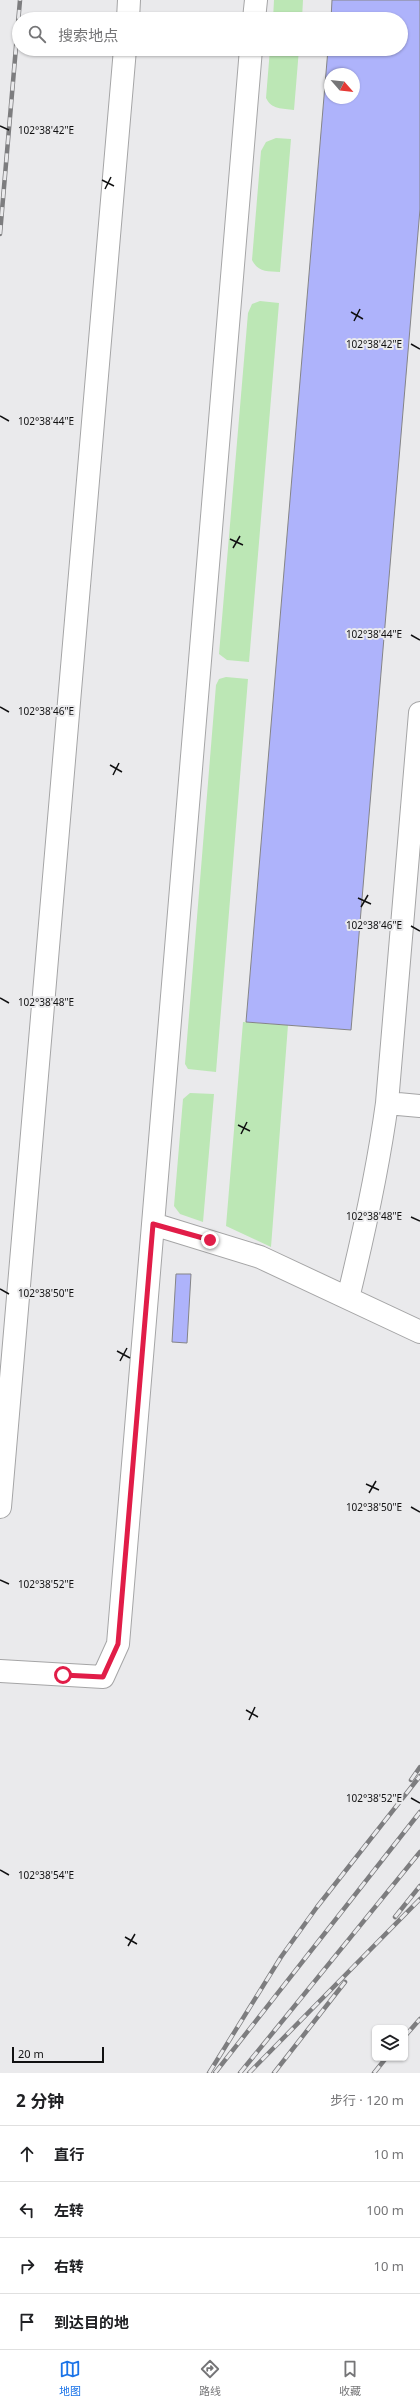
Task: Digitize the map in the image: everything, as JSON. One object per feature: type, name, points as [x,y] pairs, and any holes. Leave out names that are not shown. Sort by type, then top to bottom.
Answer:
[{"type":"lane","points":[[128,12],[129,0]]},
{"type":"lane","points":[[255,12],[256,0]]},
{"type":"lane","points":[[0,1507],[124,56]]},
{"type":"lane","points":[[0,1671],[103,1677],[118,1644],[250,56]]},
{"type":"lane","points":[[348,1298],[366,1228],[380,1154],[387,1103],[420,713]]},
{"type":"lane","points":[[387,1103],[420,1106]]},
{"type":"lane","points":[[153,1224],[260,1257],[420,1332]]},
{"type":"green space","points":[[274,0],[303,0],[302,12],[273,12]]},
{"type":"green space","points":[[269,56],[298,56],[294,110],[274,107],[266,98]]},
{"type":"green space","points":[[276,138],[291,139],[280,272],[260,269],[252,260],[261,151],[266,142]]},
{"type":"green space","points":[[260,301],[279,303],[249,662],[227,660],[219,654],[248,313],[252,304]]},
{"type":"green space","points":[[226,677],[248,679],[216,1072],[188,1069],[185,1064],[216,685],[219,679]]},
{"type":"green space","points":[[243,1022],[288,1025],[271,1247],[226,1226]]},
{"type":"green space","points":[[190,1093],[214,1094],[203,1222],[180,1214],[174,1206],[183,1099]]},
{"type":"building","points":[[332,0],[420,0],[420,209],[351,1030],[246,1022],[324,96],[324,104],[360,104],[360,68],[326,68],[327,56],[408,56],[408,12],[331,12]]},
{"type":"building","points":[[176,1274],[191,1274],[187,1343],[172,1342]]},
{"type":"railway","points":[[19,12],[20,0]]},
{"type":"railway","points":[[0,234],[15,56]]},
{"type":"railway","points":[[411,1780],[420,1767]]},
{"type":"railway","points":[[209,2073],[281,1957],[317,1907],[420,1776]]},
{"type":"railway","points":[[215,2073],[420,1812]]},
{"type":"railway","points":[[240,2073],[420,1852]]},
{"type":"railway","points":[[395,1917],[420,1886]]},
{"type":"railway","points":[[249,2073],[420,1899]]},
{"type":"railway","points":[[274,2073],[345,1982]]},
{"type":"railway","points":[[408,2033],[420,2019]]},
{"type":"railway","points":[[374,2073],[384,2061]]},
{"type":"route","points":[[63,1675],[103,1677],[118,1644],[153,1224],[210,1240]]}]
